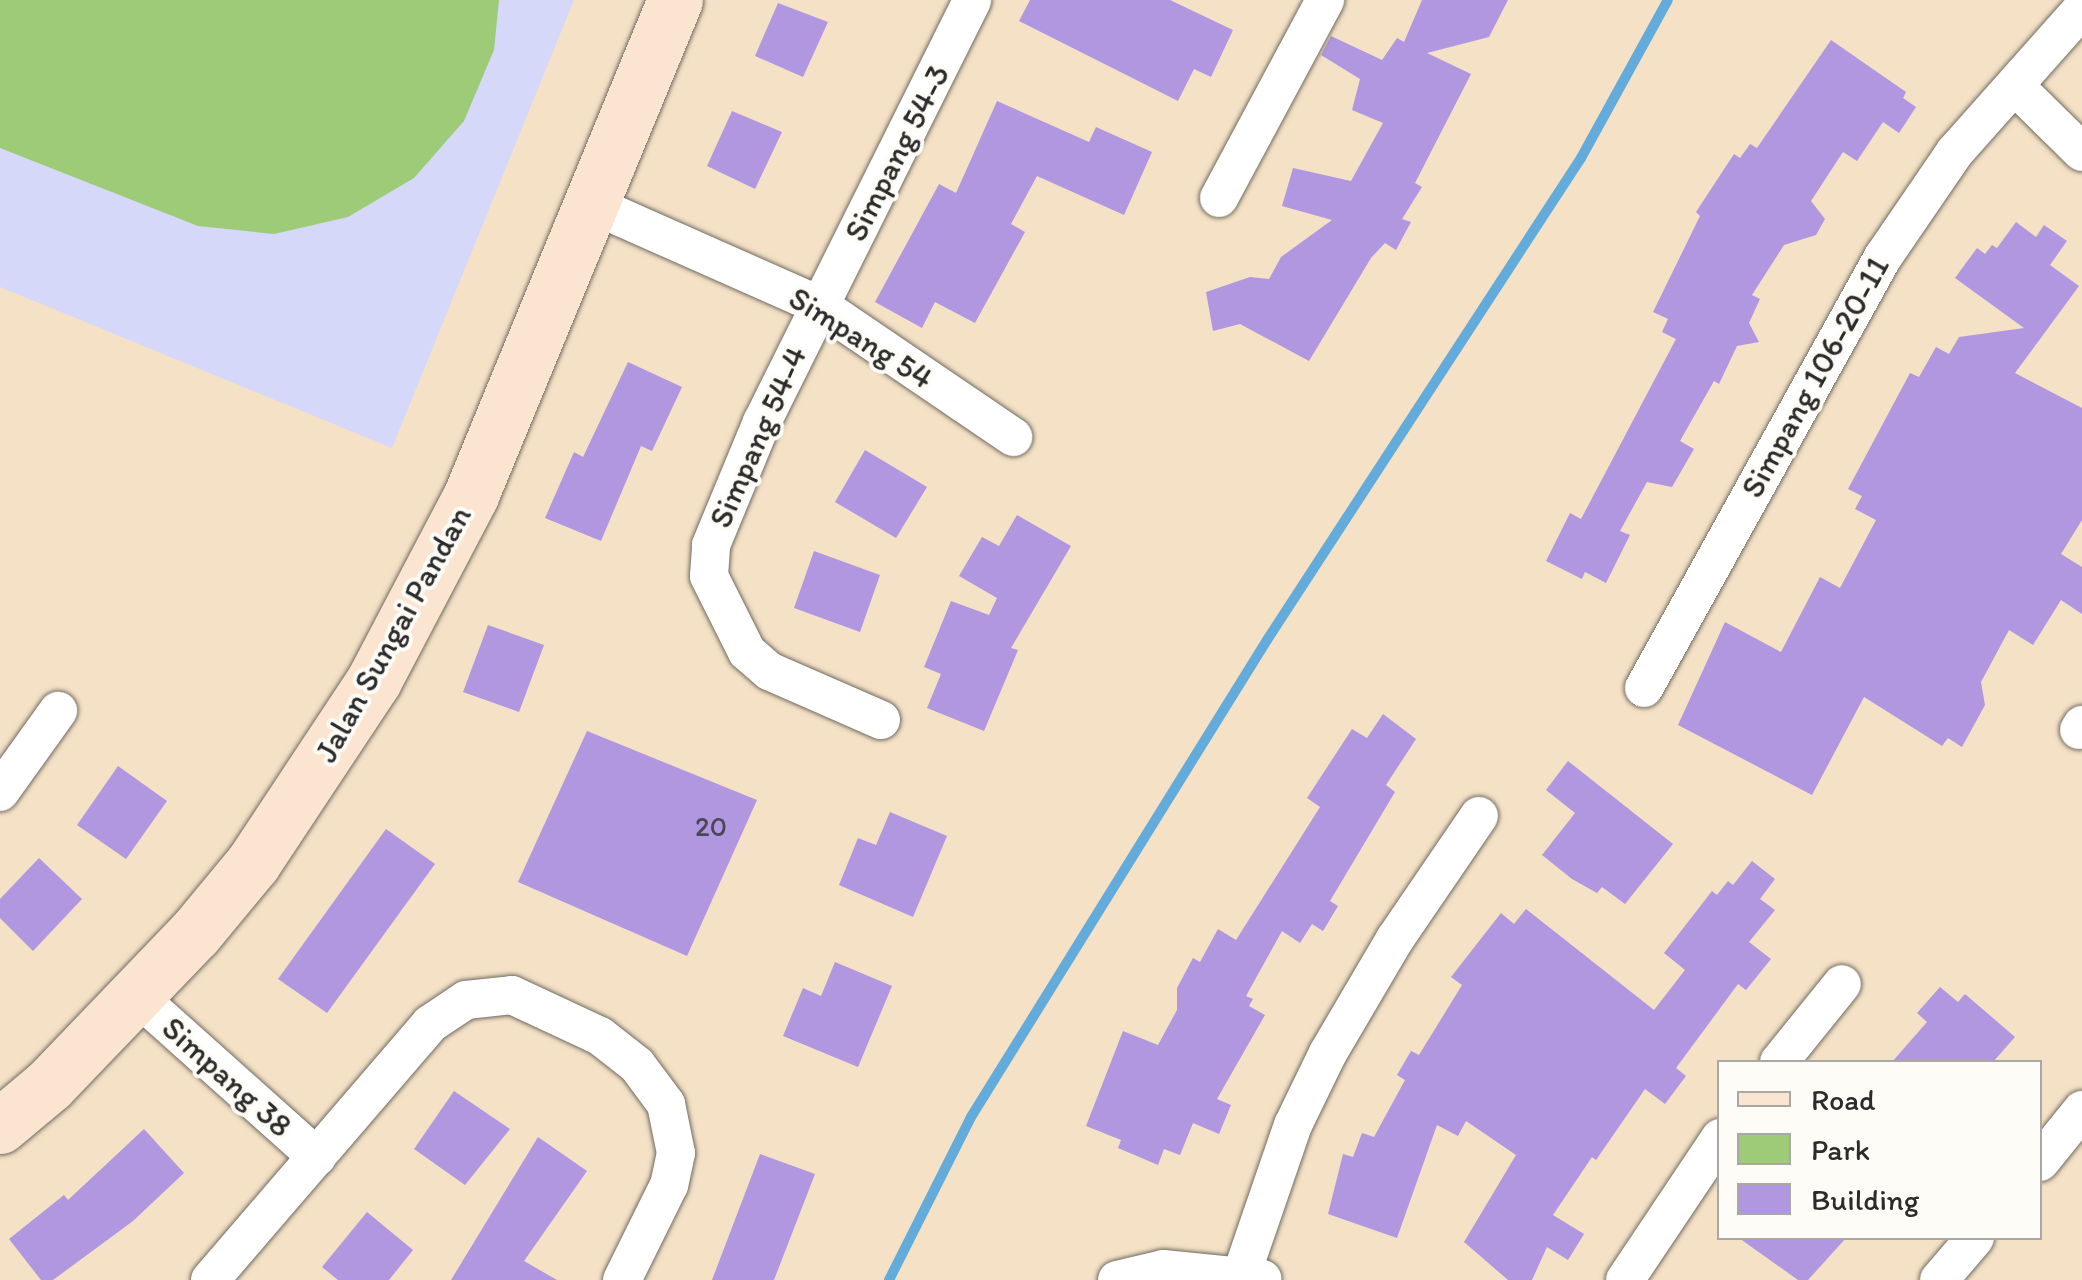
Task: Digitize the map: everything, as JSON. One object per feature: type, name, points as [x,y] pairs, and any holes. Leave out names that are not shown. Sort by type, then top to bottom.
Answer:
[{"type":"street","name":"Jalan Sungai Pandan","points":[[0,1126],[138,997],[253,863],[374,680],[471,495],[675,0]]},
{"type":"street","name":"Simpang 54-3","points":[[819,305],[972,0]]},
{"type":"street","points":[[1219,198],[1325,0]]},
{"type":"street","name":"Simpang 106-20-11","points":[[1644,688],[1882,256],[1954,152],[2018,88],[2082,10]]},
{"type":"street","points":[[2018,88],[2082,152]]},
{"type":"street","name":"Simpang 54","points":[[591,204],[819,305],[1013,437]]},
{"type":"street","name":"Simpang 54-4","points":[[819,305],[720,518],[709,576],[732,630],[770,671],[881,720]]},
{"type":"street","points":[[0,792],[58,710]]},
{"type":"street","points":[[1117,1280],[1141,1269],[1253,1276],[1287,1140],[1328,1053],[1394,939],[1479,816]]},
{"type":"street","points":[[1781,1060],[1842,984]]},
{"type":"street","points":[[210,1280],[445,1010],[484,996],[536,1004],[609,1043],[654,1084],[666,1104],[676,1154],[669,1185],[622,1280]]},
{"type":"street","name":"Simpang 38","points":[[138,997],[317,1158]]},
{"type":"street","points":[[2042,1160],[2082,1110]]},
{"type":"street","points":[[1625,1280],[1717,1142]]},
{"type":"street","points":[[1939,1280],[1974,1240]]},
{"type":"shaded area","points":[[0,0],[574,0],[392,448],[0,287]]},
{"type":"green space","points":[[0,0],[499,0],[494,50],[464,121],[414,178],[348,217],[274,234],[198,226],[0,148]]},
{"type":"building","points":[[1030,0],[1170,0],[1233,30],[1211,77],[1194,69],[1178,101],[1019,21]]},
{"type":"building","points":[[1422,0],[1508,0],[1489,37],[1427,53],[1471,74],[1415,183],[1422,187],[1402,219],[1411,222],[1396,250],[1385,243],[1371,258],[1309,361],[1240,324],[1213,331],[1206,292],[1250,277],[1269,279],[1281,257],[1332,220],[1282,206],[1293,168],[1351,181],[1383,123],[1352,110],[1360,79],[1321,55],[1331,36],[1382,60],[1397,38],[1404,42]]},
{"type":"building","points":[[778,3],[828,22],[803,77],[755,56]]},
{"type":"building","points":[[1831,40],[1906,92],[1903,98],[1916,107],[1899,133],[1883,122],[1857,161],[1843,152],[1811,201],[1825,219],[1816,235],[1784,245],[1752,295],[1760,299],[1749,323],[1759,342],[1737,346],[1719,384],[1714,381],[1680,441],[1694,449],[1672,487],[1647,482],[1620,531],[1630,535],[1606,583],[1585,572],[1582,579],[1546,561],[1570,513],[1581,519],[1676,339],[1662,332],[1668,319],[1653,312],[1700,216],[1696,212],[1734,154],[1740,158],[1750,144],[1757,148]]},
{"type":"building","points":[[997,101],[1089,142],[1096,127],[1152,152],[1124,215],[1037,176],[1011,224],[1025,232],[975,323],[935,302],[922,328],[875,302],[939,184],[956,193]]},
{"type":"building","points":[[732,111],[782,132],[755,189],[707,166]]},
{"type":"building","points":[[2016,222],[2036,237],[2044,225],[2067,241],[2050,265],[2079,286],[2015,373],[2082,408],[2082,520],[2061,554],[2082,567],[2082,614],[2061,600],[2033,645],[2009,630],[1981,682],[1985,705],[1962,747],[1948,738],[1942,746],[1864,697],[1812,795],[1678,725],[1725,622],[1781,652],[1820,577],[1840,588],[1876,520],[1855,509],[1862,496],[1848,489],[1910,373],[1919,377],[1936,347],[1949,354],[1959,337],[2024,328],[1955,278],[1977,248],[1985,254],[1992,245],[1997,248]]},
{"type":"building","points":[[628,362],[682,387],[652,451],[641,446],[601,541],[545,518],[574,452],[583,457]]},
{"type":"building","points":[[865,450],[927,487],[896,538],[835,502]]},
{"type":"building","points":[[1017,515],[1071,546],[1011,648],[1018,650],[984,731],[927,708],[941,674],[924,667],[951,601],[989,615],[997,598],[959,576],[982,537],[999,546]]},
{"type":"building","points":[[814,551],[880,575],[860,632],[794,608]]},
{"type":"building","points":[[488,625],[544,645],[519,712],[463,692]]},
{"type":"building","points":[[1383,714],[1416,739],[1386,785],[1395,792],[1330,901],[1338,906],[1323,931],[1312,924],[1300,943],[1282,931],[1246,996],[1253,999],[1249,1006],[1265,1015],[1217,1099],[1231,1105],[1219,1134],[1193,1123],[1180,1155],[1164,1149],[1158,1165],[1118,1148],[1121,1140],[1086,1126],[1123,1031],[1158,1045],[1177,1010],[1177,988],[1193,958],[1200,962],[1218,929],[1236,940],[1320,807],[1307,798],[1352,729],[1367,738]]},
{"type":"building","points":[[587,731],[757,800],[687,956],[518,882]]},
{"type":"building","points":[[1568,761],[1673,844],[1625,904],[1602,887],[1597,893],[1572,879],[1542,855],[1575,813],[1546,790]]},
{"type":"building","points":[[118,766],[167,801],[126,859],[77,825]]},
{"type":"building","points":[[890,812],[947,836],[913,917],[839,885],[858,838],[876,845]]},
{"type":"building","points":[[386,829],[435,864],[327,1013],[278,979]]},
{"type":"building","points":[[39,858],[82,899],[33,951],[0,918],[0,899]]},
{"type":"building","points":[[1752,861],[1775,879],[1760,899],[1775,910],[1749,942],[1771,959],[1746,990],[1738,984],[1676,1068],[1686,1076],[1665,1104],[1645,1089],[1596,1160],[1592,1157],[1553,1215],[1584,1234],[1568,1260],[1547,1247],[1532,1280],[1508,1280],[1464,1242],[1516,1155],[1466,1121],[1458,1136],[1437,1125],[1397,1238],[1328,1214],[1343,1154],[1353,1157],[1362,1133],[1374,1137],[1405,1080],[1397,1075],[1411,1051],[1419,1055],[1462,985],[1451,977],[1501,913],[1514,924],[1526,909],[1654,1010],[1685,970],[1664,953],[1712,891],[1717,895],[1728,881],[1733,885]]},
{"type":"building","points":[[835,962],[892,986],[858,1067],[783,1036],[803,988],[821,996]]},
{"type":"building","points":[[1940,987],[1958,1002],[1965,994],[2015,1037],[1995,1060],[1894,1060],[1927,1022],[1917,1013]]},
{"type":"building","points":[[454,1091],[510,1129],[465,1185],[414,1149]]},
{"type":"building","points":[[144,1129],[184,1173],[133,1221],[53,1280],[41,1280],[9,1239],[64,1195],[68,1200]]},
{"type":"building","points":[[538,1137],[587,1171],[524,1261],[557,1280],[451,1280]]},
{"type":"building","points":[[760,1154],[815,1174],[774,1280],[712,1280]]},
{"type":"building","points":[[367,1212],[413,1250],[389,1280],[338,1280],[322,1267]]},
{"type":"building","points":[[1742,1240],[1844,1240],[1808,1280],[1798,1280]]},
{"type":"waterway","points":[[889,1280],[971,1117],[1267,640],[1581,158],[1668,0]]}]
